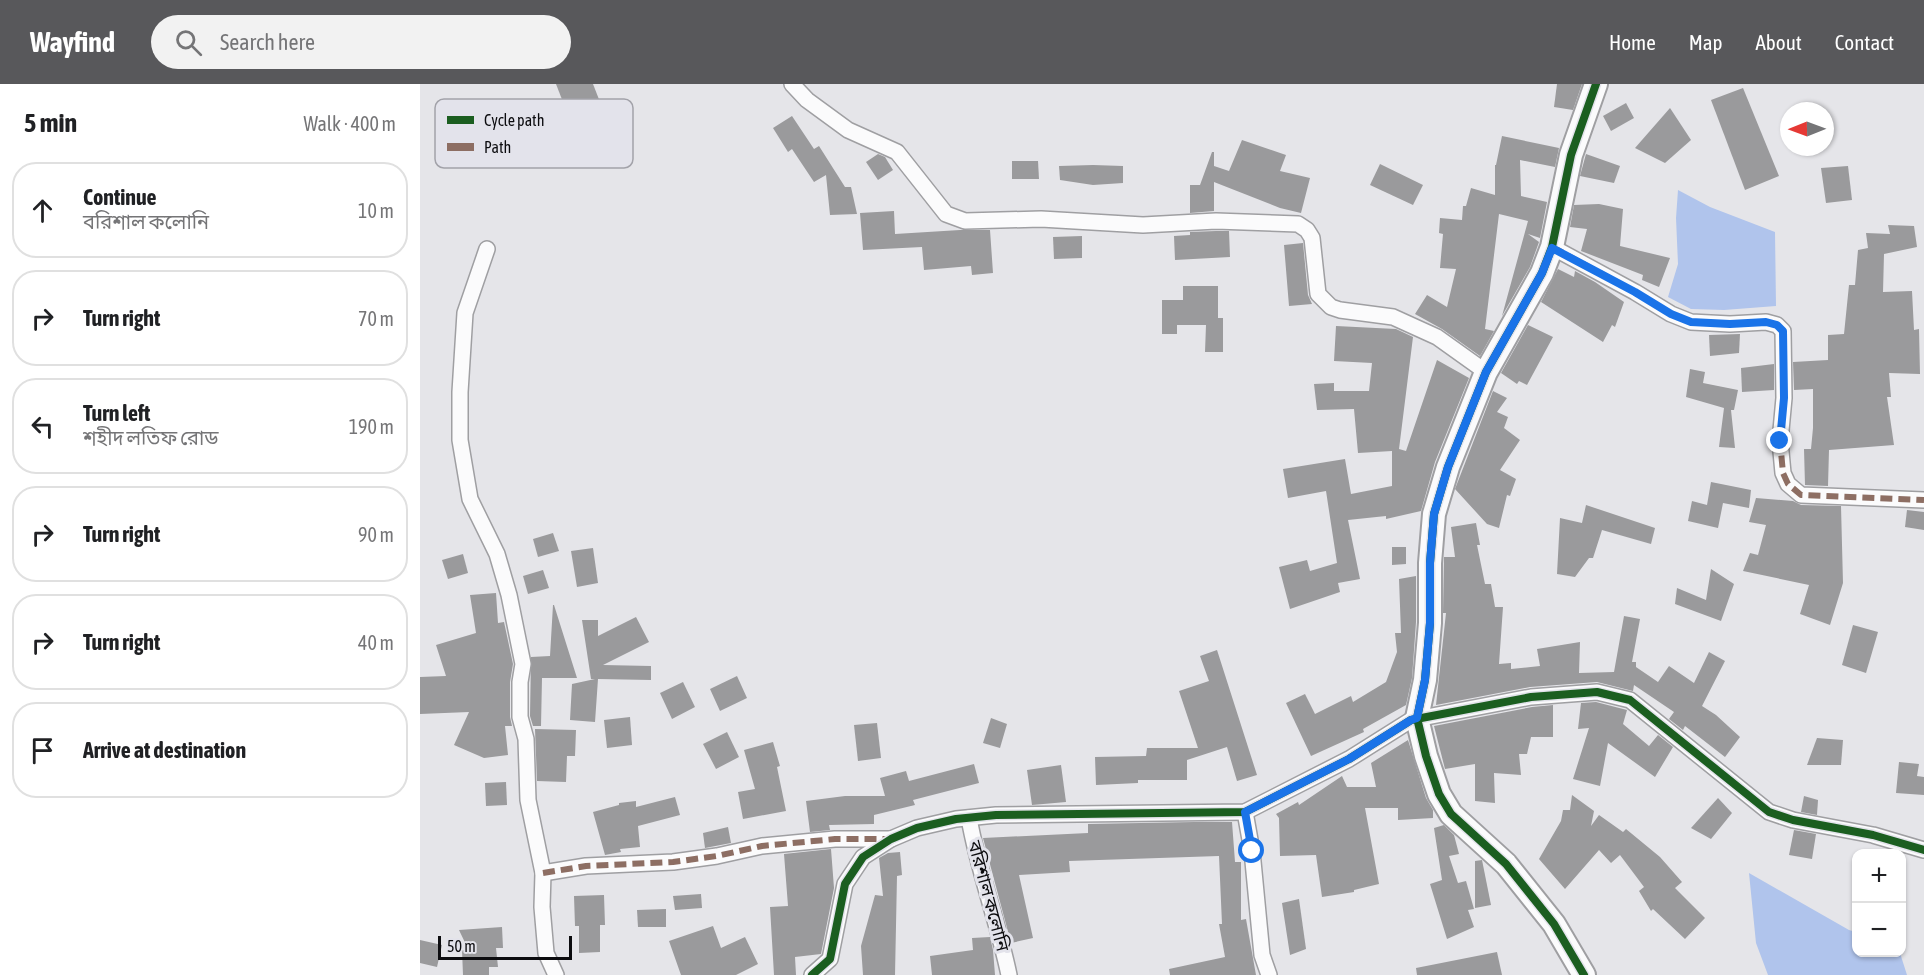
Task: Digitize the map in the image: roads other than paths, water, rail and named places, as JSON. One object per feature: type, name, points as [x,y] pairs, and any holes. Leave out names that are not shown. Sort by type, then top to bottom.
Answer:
[{"type":"street","points":[[792,84],[807,100],[848,130],[897,152],[946,214],[965,220],[1041,219],[1143,225],[1216,221],[1298,224],[1307,230],[1312,238],[1318,294],[1331,307],[1394,317],[1437,337],[1486,372]]},
{"type":"street","points":[[1584,975],[1554,924],[1506,864],[1451,814],[1439,794],[1426,756],[1417,718],[1425,680],[1430,623],[1430,563],[1434,514],[1448,467],[1486,372],[1542,273],[1552,248],[1571,155],[1596,84]]},
{"type":"street","points":[[1552,248],[1671,314],[1691,322],[1730,324],[1766,322],[1777,325],[1783,331],[1784,398],[1780,441],[1783,473],[1788,484],[1801,495],[1924,500]]},
{"type":"street","points":[[487,249],[465,313],[459,392],[460,440],[470,499],[497,554],[509,595],[524,664],[520,682],[520,717],[526,739],[528,800],[543,873],[542,907],[546,953],[556,975]]},
{"type":"street","points":[[812,975],[830,959],[845,884],[863,857],[891,839],[917,828],[996,815],[1245,812],[1349,759],[1411,720],[1532,697],[1597,692],[1630,700],[1769,812],[1793,820],[1873,835],[1924,850]]},
{"type":"street","points":[[1245,812],[1252,851],[1262,955],[1269,975]]},
{"type":"street","name":"বরিশাল কলোনি","points":[[969,818],[975,852],[1003,945],[1009,975]]},
{"type":"street","points":[[543,873],[586,866],[673,862],[717,856],[762,846],[835,839],[891,839]]},
{"type":"water","points":[[1678,190],[1710,207],[1775,232],[1776,306],[1724,310],[1691,309],[1668,297],[1678,264],[1676,218]]},
{"type":"water","points":[[1749,873],[1852,931],[1852,957],[1901,957],[1907,975],[1768,975],[1756,943]]}]
